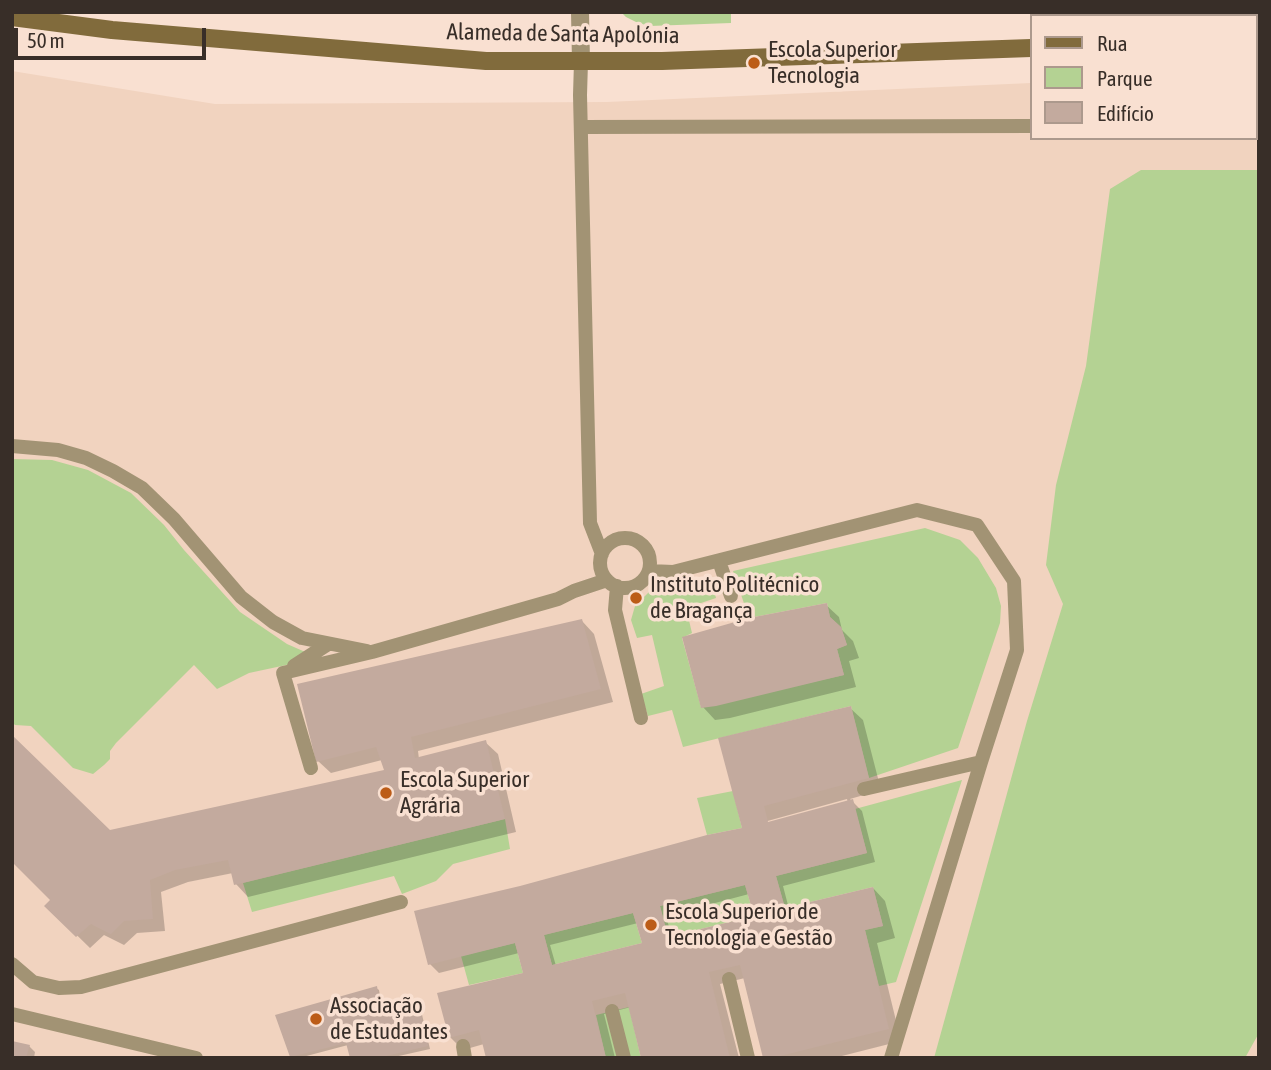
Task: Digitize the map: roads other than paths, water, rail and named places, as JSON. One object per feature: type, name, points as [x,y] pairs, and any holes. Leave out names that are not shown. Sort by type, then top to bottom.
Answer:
[{"type":"street","points":[[580,12],[581,62]]},
{"type":"street","name":"Alameda de Santa Apolónia","points":[[12,17],[112,30],[486,61],[662,61],[1030,48]]},
{"type":"lane","points":[[581,62],[590,523],[601,554],[601,569],[612,583],[624,588],[639,583],[649,571],[649,555],[640,542],[634,539],[618,538],[605,547],[601,554]]},
{"type":"lane","points":[[582,127],[1030,126]]},
{"type":"lane","points":[[12,446],[58,450],[86,458],[113,471],[142,488],[174,519],[241,597],[273,622],[302,638],[372,652]]},
{"type":"lane","points":[[649,571],[673,572],[917,510],[977,525],[1014,581],[1017,650],[891,1058]]},
{"type":"lane","points":[[719,561],[731,596]]},
{"type":"lane","points":[[283,673],[372,652],[574,591],[612,583]]},
{"type":"lane","points":[[612,583],[615,610],[631,665],[641,718]]},
{"type":"lane","points":[[283,673],[328,644]]},
{"type":"lane","points":[[283,673],[311,768]]},
{"type":"lane","points":[[864,789],[981,762]]},
{"type":"lane","points":[[12,964],[33,982],[59,988],[80,987],[401,902]]},
{"type":"lane","points":[[729,979],[748,1058]]},
{"type":"lane","points":[[612,1011],[624,1058]]},
{"type":"lane","points":[[12,1014],[196,1058]]},
{"type":"place","name":"Escola Superior Tecnologia","points":[[754,63]]},
{"type":"place","name":"Instituto Politécnico de Bragança","points":[[636,598]]},
{"type":"place","name":"Escola Superior Agrária","points":[[386,793]]},
{"type":"place","name":"Escola Superior de Tecnologia e Gestão","points":[[651,925]]},
{"type":"place","name":"Associação de Estudantes","points":[[316,1019]]}]
